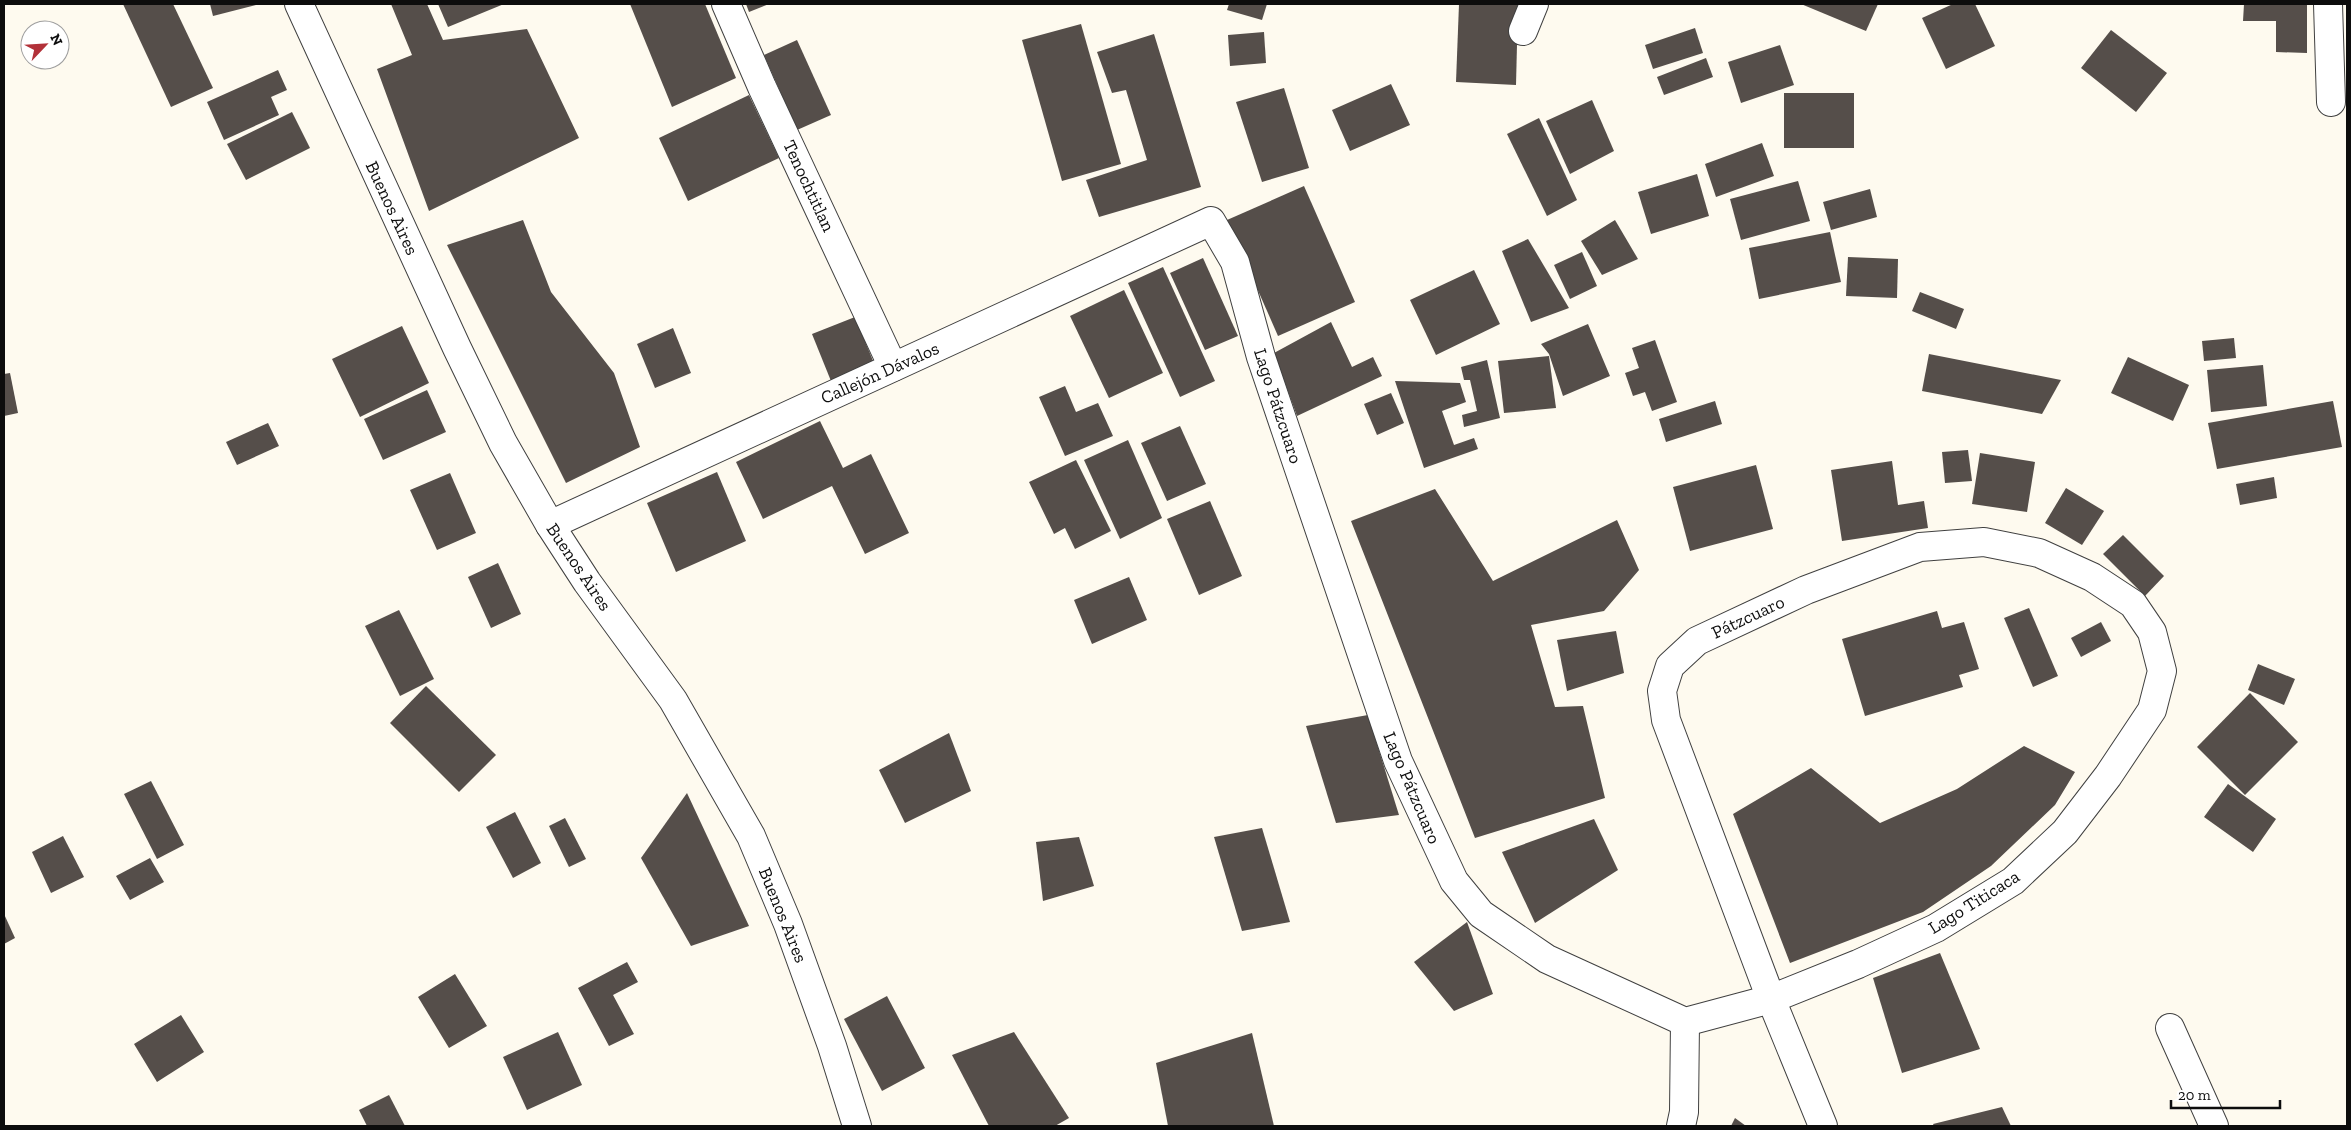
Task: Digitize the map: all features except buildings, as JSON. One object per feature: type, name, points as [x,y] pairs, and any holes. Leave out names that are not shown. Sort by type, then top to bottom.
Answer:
[{"type":"street","name":"Buenos Aires","points":[[299,4],[457,348],[503,443],[550,525],[587,582],[673,700],[751,836],[788,924],[832,1046],[857,1126]]},
{"type":"street","name":"Tenochtitlan","points":[[726,4],[766,96],[893,367]]},
{"type":"street","points":[[1523,31],[1534,4]]},
{"type":"street","points":[[2328,4],[2331,102]]},
{"type":"street","name":"Callejón Dávalos","points":[[550,525],[1037,303],[1211,221]]},
{"type":"street","name":"Lago Pátzcuaro","points":[[1211,221],[1235,262],[1261,357],[1398,761],[1454,881],[1481,914],[1547,959],[1686,1022]]},
{"type":"street","name":"Pátzcuaro","points":[[1771,999],[1666,720],[1662,691],[1670,666],[1697,641],[1806,590],[1920,547],[1984,542],[2039,553],[2092,577],[2133,604],[2152,632]]},
{"type":"street","name":"Lago Titicaca","points":[[1771,999],[1858,964],[1936,928],[1972,908],[2013,882],[2065,832],[2108,776],[2152,710],[2162,671],[2152,632]]},
{"type":"street","points":[[1681,1126],[1684,1112],[1686,1022],[1771,999],[1824,1126]]},
{"type":"street","points":[[2170,1028],[2214,1126]]}]
